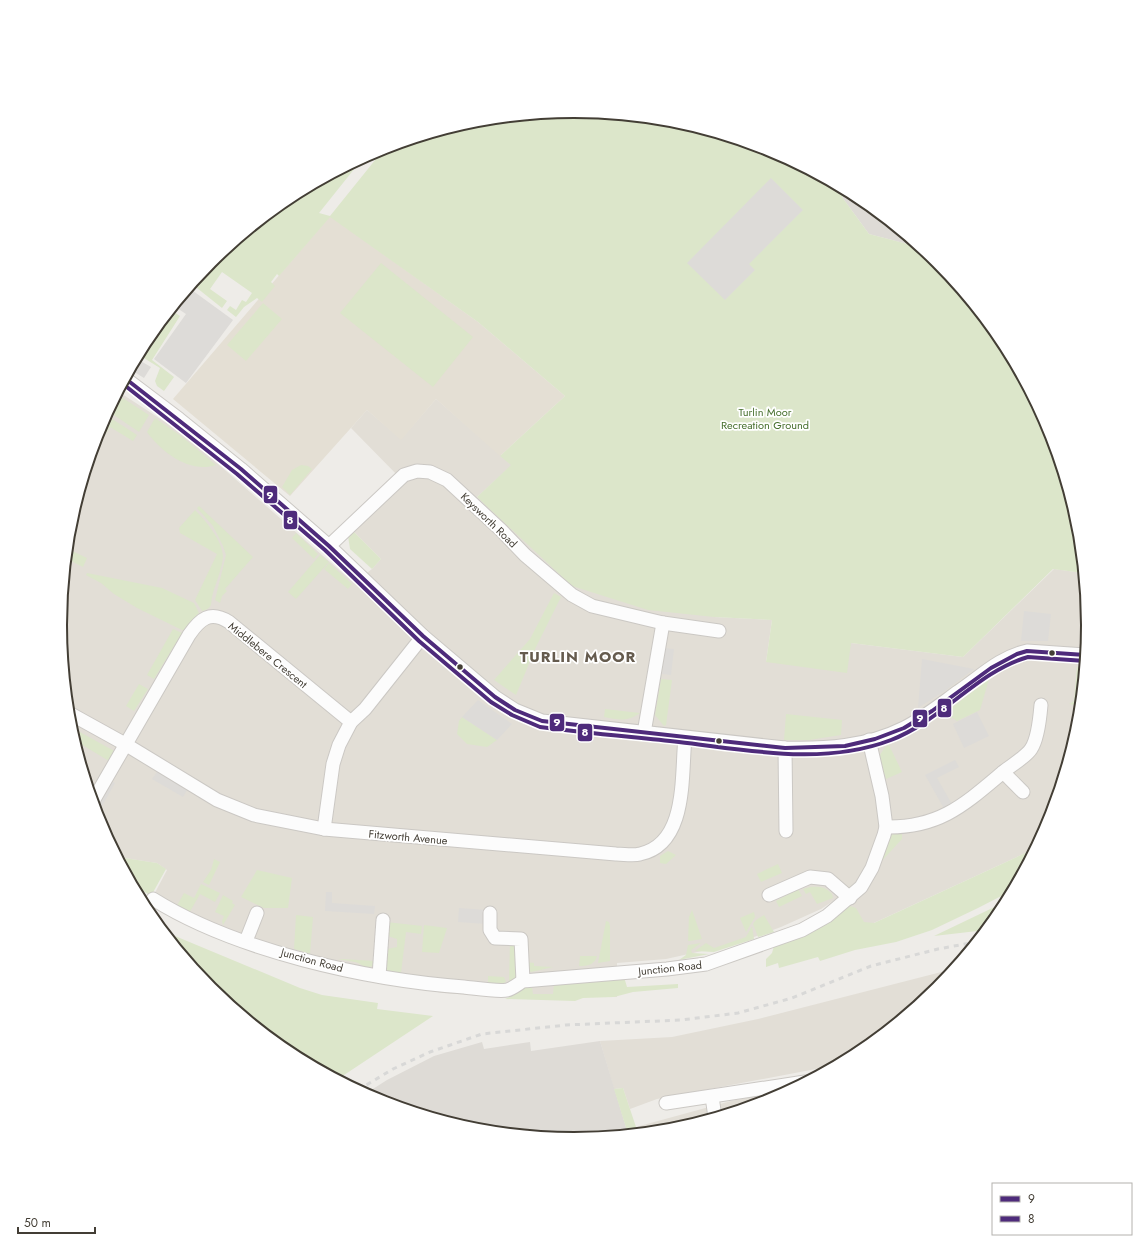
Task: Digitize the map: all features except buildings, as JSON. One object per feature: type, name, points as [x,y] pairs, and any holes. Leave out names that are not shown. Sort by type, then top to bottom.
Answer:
[{"type":"street","points":[[130,382],[241,469],[329,546],[423,636],[495,697],[515,710],[542,721],[785,748],[816,749],[846,746],[903,729],[927,714],[1002,659],[1017,653],[1026,651],[1080,654]]},
{"type":"street","name":"Keysworth Road","points":[[329,546],[404,475],[417,471],[430,472],[447,480],[501,530],[525,555],[572,595],[592,606],[663,623],[719,632]]},
{"type":"street","name":"Middlebere Crescent","points":[[97,795],[189,635],[200,622],[213,616],[223,618],[229,622],[351,722]]},
{"type":"street","points":[[644,732],[663,623]]},
{"type":"street","points":[[324,829],[332,764],[339,745],[351,722],[365,709],[423,636]]},
{"type":"street","points":[[886,827],[905,827],[923,824],[943,816],[976,794],[1031,750],[1038,728],[1041,705]]},
{"type":"street","name":"Fitzworth Avenue","points":[[76,717],[125,744],[217,800],[254,815],[324,829],[608,854],[639,854],[648,852],[660,844],[675,824],[678,815],[685,738]]},
{"type":"street","name":"Junction Road","points":[[153,899],[177,914],[246,942],[323,965],[378,976],[445,986],[507,990],[523,981],[667,969],[706,964],[802,930],[827,916],[850,898],[866,878],[879,850],[886,827],[882,796],[869,740]]},
{"type":"street","points":[[785,748],[786,831]]},
{"type":"street","points":[[1003,772],[1023,792]]},
{"type":"street","points":[[769,896],[810,878],[828,879],[850,898]]},
{"type":"street","points":[[246,942],[257,913]]},
{"type":"street","points":[[490,913],[490,930],[495,938],[521,939],[523,981]]},
{"type":"street","points":[[378,976],[383,920]]},
{"type":"street","points":[[666,1103],[788,1085]]},
{"type":"street","points":[[712,1097],[714,1113]]},
{"type":"shaded area","points":[[771,178],[803,210],[749,264],[755,270],[725,300],[687,263]]},
{"type":"shaded area","points":[[844,196],[883,223],[908,244],[869,234],[842,197]]},
{"type":"shaded area","points":[[330,216],[478,322],[565,396],[500,456],[436,399],[401,440],[367,410],[290,496],[173,399]]},
{"type":"shaded area","points":[[193,291],[233,320],[186,383],[154,359],[186,314],[178,309]]},
{"type":"shaded area","points":[[141,362],[151,367],[144,378],[135,372]]},
{"type":"shaded area","points":[[123,394],[185,435],[354,583],[372,569],[381,559],[353,531],[402,480],[351,428],[367,410],[401,439],[436,399],[512,465],[477,497],[714,617],[772,620],[766,662],[851,643],[963,657],[1054,569],[1078,572],[1081,626],[1077,692],[1064,757],[1042,820],[1028,852],[865,927],[842,895],[821,909],[781,927],[738,943],[666,959],[617,963],[617,997],[498,997],[443,993],[393,984],[235,942],[151,905],[150,903],[167,870],[157,863],[123,858],[119,850],[106,820],[84,757],[71,692],[68,659],[68,592],[71,559],[77,527],[84,494],[94,463],[106,431]]},
{"type":"shaded area","points":[[1024,611],[1051,614],[1048,641],[1021,641]]},
{"type":"shaded area","points":[[665,648],[674,649],[671,675],[662,674]]},
{"type":"shaded area","points":[[922,659],[974,669],[946,690],[918,708]]},
{"type":"shaded area","points":[[478,700],[512,724],[497,740],[462,717]]},
{"type":"shaded area","points":[[977,712],[989,736],[964,748],[953,724]]},
{"type":"shaded area","points":[[955,760],[959,767],[937,778],[953,806],[946,812],[925,775]]},
{"type":"shaded area","points":[[157,772],[187,790],[183,797],[152,779]]},
{"type":"shaded area","points":[[108,779],[115,783],[101,807],[98,798]]},
{"type":"shaded area","points":[[326,892],[332,892],[332,903],[375,906],[374,914],[325,911]]},
{"type":"shaded area","points":[[459,908],[487,910],[486,924],[458,922]]},
{"type":"shaded area","points":[[945,971],[933,984],[883,1028],[856,1047],[821,1068],[657,1099],[630,1109],[623,1088],[614,1089],[600,1041],[672,1037],[758,1019]]},
{"type":"shaded area","points":[[600,1041],[627,1129],[574,1132],[541,1131],[475,1123],[411,1106],[371,1090],[387,1080],[434,1056],[482,1042],[484,1049],[530,1042],[531,1051]]},
{"type":"shaded area","points":[[769,1094],[737,1106],[705,1115],[673,1123],[640,1128],[636,1127],[731,1101]]},
{"type":"green space","name":"Turlin Moor Recreation Ground","points":[[574,118],[640,123],[673,128],[737,145],[798,171],[828,186],[844,196],[842,197],[869,234],[908,244],[933,267],[955,291],[996,344],[1029,401],[1054,463],[1064,494],[1078,572],[1053,569],[963,657],[851,643],[847,673],[766,662],[772,620],[714,617],[648,610],[572,586],[477,497],[511,465],[500,456],[565,396],[478,322],[330,217],[279,276],[277,274],[271,282],[275,286],[262,302],[257,298],[244,307],[236,317],[227,310],[230,306],[236,310],[242,300],[246,302],[252,293],[222,272],[210,289],[227,301],[222,308],[196,287],[215,267],[265,223],[321,186],[354,169],[319,213],[330,216],[376,159],[411,145],[443,136],[475,128],[508,123]]},
{"type":"green space","points":[[381,263],[473,337],[433,387],[340,313]]},
{"type":"green space","points":[[263,303],[282,319],[246,361],[227,345]]},
{"type":"green space","points":[[175,313],[180,316],[152,360],[174,377],[164,391],[157,386],[155,381],[160,368],[144,358]]},
{"type":"green space","points":[[121,397],[149,415],[139,432],[113,414]]},
{"type":"green space","points":[[111,418],[137,435],[133,441],[110,427],[104,437]]},
{"type":"green space","points":[[155,418],[181,436],[216,465],[206,467],[186,464],[168,454],[147,432]]},
{"type":"green space","points":[[301,465],[308,466],[312,469],[290,495],[282,487],[292,470]]},
{"type":"green space","points":[[199,506],[253,557],[225,589],[227,591],[222,596],[220,603],[215,600],[226,555],[213,526],[197,508]]},
{"type":"green space","points":[[195,510],[209,525],[217,538],[223,557],[211,605],[206,610],[202,611],[195,600],[217,554],[180,533],[179,528]]},
{"type":"green space","points":[[353,531],[381,559],[372,569],[350,549],[348,536]]},
{"type":"green space","points":[[296,533],[318,554],[314,559],[292,538]]},
{"type":"green space","points":[[72,551],[87,558],[83,567],[71,561]]},
{"type":"green space","points":[[320,555],[329,562],[296,599],[288,592]]},
{"type":"green space","points":[[329,563],[352,584],[348,589],[324,569]]},
{"type":"green space","points":[[87,573],[162,588],[194,603],[199,613],[184,631],[137,608],[114,594],[101,583],[86,575]]},
{"type":"green space","points":[[554,593],[561,597],[536,647],[516,695],[494,680],[530,639]]},
{"type":"green space","points":[[173,629],[182,633],[154,679],[147,675]]},
{"type":"green space","points":[[1077,667],[1079,668],[1075,705],[1069,704],[1074,701]]},
{"type":"green space","points":[[661,679],[672,680],[666,725],[664,726],[655,715]]},
{"type":"green space","points":[[989,679],[980,710],[957,721],[945,713]]},
{"type":"green space","points":[[139,684],[148,689],[134,711],[126,706]]},
{"type":"green space","points":[[605,709],[640,713],[631,718],[619,719],[604,717]]},
{"type":"green space","points":[[786,714],[842,720],[841,735],[809,740],[784,740]]},
{"type":"green space","points":[[462,717],[497,740],[487,747],[467,744],[457,734],[459,721]]},
{"type":"green space","points":[[79,731],[116,752],[109,761],[81,744]]},
{"type":"green space","points":[[889,745],[902,772],[886,779],[878,758],[885,747]]},
{"type":"green space","points":[[896,832],[902,833],[902,839],[878,865],[889,837]]},
{"type":"green space","points":[[668,851],[676,855],[666,864],[660,863],[660,856]]},
{"type":"green space","points":[[1028,852],[1003,895],[932,930],[896,942],[855,950],[820,961],[818,957],[779,968],[778,963],[766,967],[766,959],[772,953],[774,946],[826,922],[850,906],[856,908],[864,922],[874,923]]},
{"type":"green space","points":[[123,858],[157,863],[166,869],[151,896],[142,890]]},
{"type":"green space","points":[[214,859],[220,862],[209,885],[203,882],[211,870]]},
{"type":"green space","points":[[778,864],[782,873],[761,882],[757,874]]},
{"type":"green space","points":[[257,870],[292,878],[288,908],[264,908],[241,897]]},
{"type":"green space","points":[[201,884],[220,893],[215,902],[200,894],[188,915],[175,909],[184,893],[194,898]]},
{"type":"green space","points":[[810,887],[825,888],[832,894],[833,898],[817,904],[810,892],[806,894],[803,889]]},
{"type":"green space","points":[[798,889],[802,896],[779,907],[776,901]]},
{"type":"green space","points":[[223,895],[233,901],[232,903],[235,905],[223,925],[222,921],[224,916],[215,912]]},
{"type":"green space","points":[[997,906],[978,931],[934,936]]},
{"type":"green space","points":[[692,910],[702,939],[688,941],[689,917]]},
{"type":"green space","points":[[754,912],[755,917],[746,932],[740,918]]},
{"type":"green space","points":[[296,915],[313,917],[310,954],[294,949]]},
{"type":"green space","points":[[764,915],[774,932],[758,937],[753,924]]},
{"type":"green space","points":[[606,921],[609,922],[610,926],[610,961],[598,963]]},
{"type":"green space","points":[[386,922],[422,926],[421,934],[406,932],[401,973],[419,975],[419,978],[385,973],[387,949],[397,947],[397,939],[388,936]]},
{"type":"green space","points":[[424,925],[447,928],[439,953],[422,952]]},
{"type":"green space","points":[[752,926],[754,939],[714,952],[695,951],[706,943],[714,948],[746,937]]},
{"type":"green space","points":[[173,935],[300,988],[322,995],[378,1003],[377,1009],[433,1016],[342,1076],[320,1065],[265,1028],[215,984]]},
{"type":"green space","points":[[510,943],[515,945],[517,977],[509,981]]},
{"type":"green space","points":[[701,943],[691,950],[692,953],[709,954],[679,960],[686,955],[688,945]]},
{"type":"green space","points":[[580,956],[597,956],[593,963],[579,966]]},
{"type":"green space","points":[[338,959],[374,961],[373,966],[365,968],[357,963]]},
{"type":"green space","points":[[526,962],[534,963],[534,966],[553,967],[531,972],[528,970]]},
{"type":"green space","points":[[488,976],[504,977],[506,982],[497,985],[488,985]]},
{"type":"green space","points":[[624,977],[627,987],[678,984],[678,988],[633,992],[614,997],[583,998],[575,1001],[505,999],[514,995],[523,987],[532,988],[533,994],[553,994],[554,984]]},
{"type":"green space","points":[[623,1088],[636,1128],[627,1129],[614,1089]]},
{"type":"railway","points":[[364,1086],[393,1069],[430,1052],[482,1034],[566,1025],[681,1020],[738,1013],[792,998],[871,966],[938,949],[968,943]]},
{"type":"transit line","name":"9","points":[[130,382],[241,469],[329,546],[423,636],[495,697],[515,710],[542,721],[785,748],[845,746],[875,739],[904,728],[932,711],[991,668],[1017,654],[1027,651],[1080,655]]},
{"type":"transit line","name":"8","points":[[127,387],[237,474],[325,550],[419,641],[491,702],[512,715],[540,727],[758,752],[785,754],[839,752],[865,748],[891,740],[909,732],[993,673],[1028,657],[1080,661]]},
{"type":"district","name":"TURLIN MOOR","points":[[578,657]]}]
